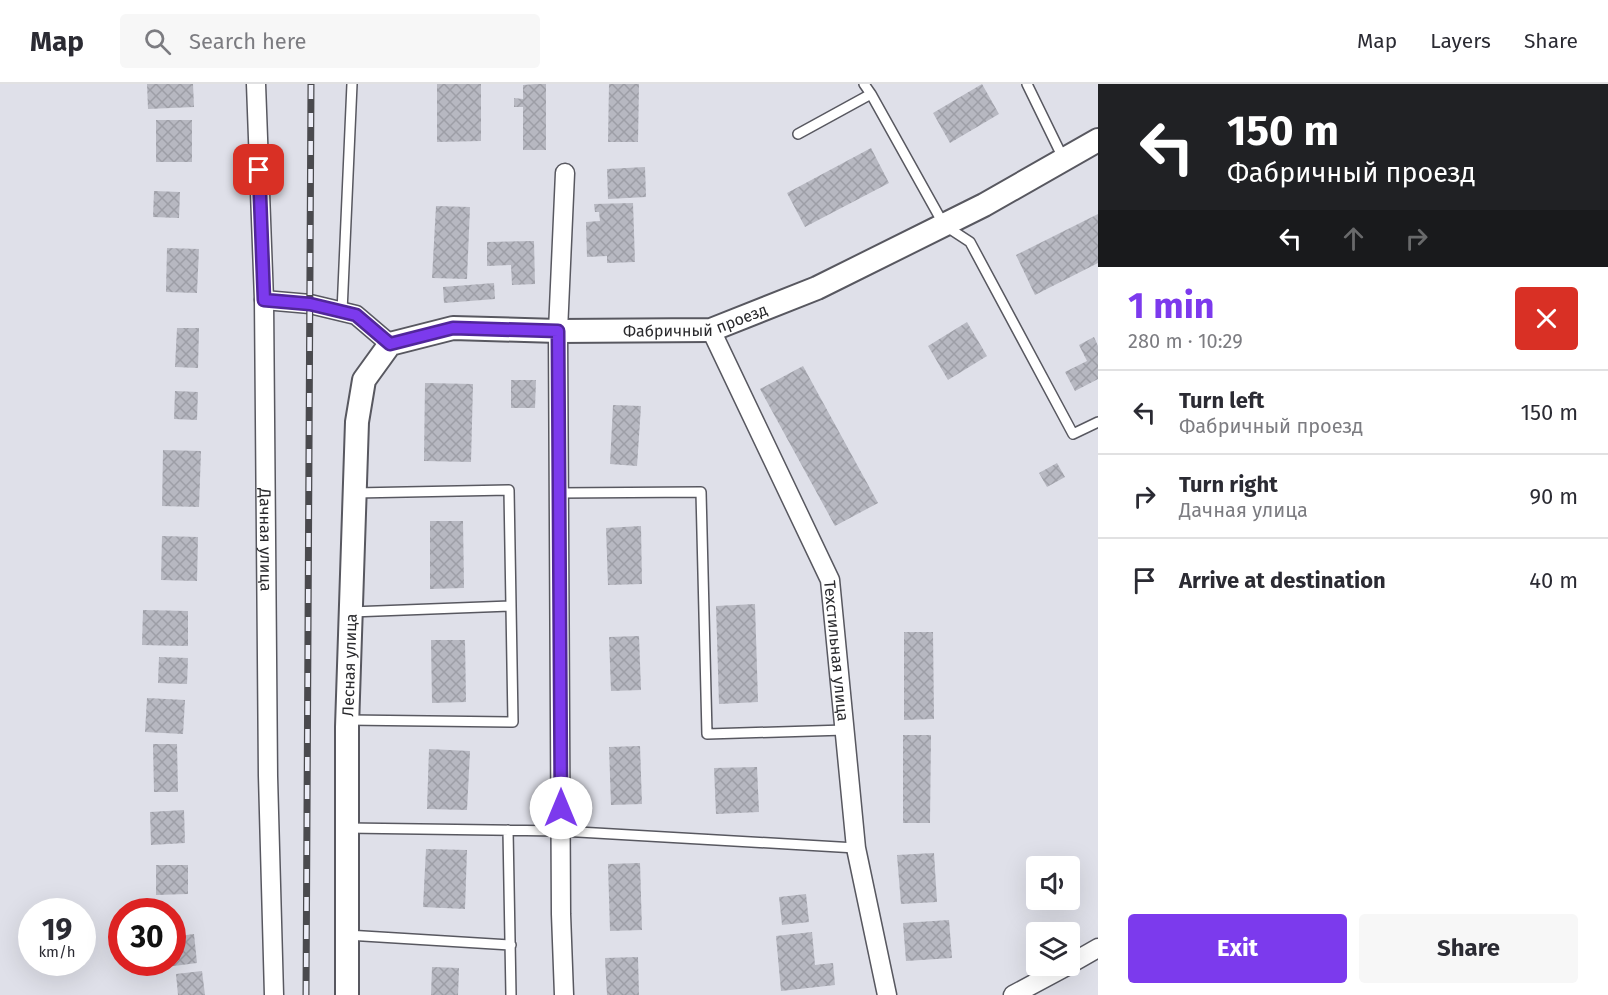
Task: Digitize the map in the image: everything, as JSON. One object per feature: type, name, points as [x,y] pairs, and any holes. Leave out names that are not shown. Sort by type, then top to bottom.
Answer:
[{"type":"street","name":"Дачная улица","points":[[256,84],[264,300],[268,776],[274,995]]},
{"type":"street","name":"Фабричный проезд","points":[[390,344],[453,328],[558,331],[711,330],[817,288],[984,205],[1098,140]]},
{"type":"street","points":[[564,995],[558,331],[565,173]]},
{"type":"street","points":[[264,300],[310,304],[356,315],[390,344]]},
{"type":"street","name":"Техстильная улица","points":[[711,330],[830,580],[856,848],[886,995]]},
{"type":"street","name":"Лесная улица","points":[[347,995],[347,720],[357,422],[364,380],[390,344]]},
{"type":"street","points":[[1080,958],[1098,948]]},
{"type":"street","points":[[1013,995],[1048,976]]},
{"type":"lane","points":[[342,312],[352,84]]},
{"type":"lane","points":[[864,84],[944,225],[970,242],[1073,434],[1098,422]]},
{"type":"lane","points":[[1027,84],[1064,160]]},
{"type":"lane","points":[[798,135],[871,94]]},
{"type":"lane","points":[[347,720],[513,722],[509,490],[355,493]]},
{"type":"lane","points":[[558,493],[701,492],[707,734],[845,730]]},
{"type":"lane","points":[[351,612],[511,606]]},
{"type":"lane","points":[[347,828],[561,831],[856,848]]},
{"type":"lane","points":[[508,830],[511,995]]},
{"type":"lane","points":[[347,936],[511,945]]},
{"type":"building","points":[[147,84],[193,84],[194,107],[148,109]]},
{"type":"building","points":[[437,84],[481,84],[481,141],[437,142]]},
{"type":"building","points":[[546,84],[546,150],[523,150],[523,107],[514,107],[514,98],[523,99],[523,85]]},
{"type":"building","points":[[609,84],[639,84],[638,142],[608,142]]},
{"type":"building","points":[[982,84],[999,114],[950,143],[933,113]]},
{"type":"building","points":[[156,120],[192,120],[192,162],[156,162]]},
{"type":"building","points":[[871,148],[889,183],[805,227],[787,193]]},
{"type":"building","points":[[645,167],[646,197],[608,199],[607,169]]},
{"type":"building","points":[[154,191],[180,192],[179,218],[153,217]]},
{"type":"building","points":[[633,203],[635,262],[607,263],[607,256],[587,257],[586,222],[600,221],[599,212],[595,212],[594,204]]},
{"type":"building","points":[[436,206],[470,207],[467,279],[432,278]]},
{"type":"building","points":[[1098,214],[1098,263],[1035,295],[1016,255]]},
{"type":"building","points":[[534,241],[535,284],[512,285],[511,265],[487,266],[487,242]]},
{"type":"building","points":[[167,248],[199,249],[197,293],[166,292]]},
{"type":"building","points":[[494,283],[495,299],[444,303],[443,287]]},
{"type":"building","points":[[967,322],[987,356],[948,380],[928,346]]},
{"type":"building","points":[[177,328],[199,328],[198,368],[175,367]]},
{"type":"building","points":[[1094,337],[1098,346],[1098,379],[1075,391],[1065,372],[1087,361],[1079,345]]},
{"type":"building","points":[[803,366],[878,503],[835,526],[760,389]]},
{"type":"building","points":[[511,380],[536,380],[535,408],[511,408]]},
{"type":"building","points":[[425,383],[473,384],[471,462],[424,461]]},
{"type":"building","points":[[175,391],[198,392],[197,420],[174,419]]},
{"type":"building","points":[[613,405],[641,406],[637,466],[610,464]]},
{"type":"building","points":[[163,450],[201,451],[199,507],[162,506]]},
{"type":"building","points":[[1057,463],[1065,477],[1047,487],[1039,473]]},
{"type":"building","points":[[430,521],[463,521],[464,588],[430,589]]},
{"type":"building","points":[[641,526],[642,584],[608,585],[606,528]]},
{"type":"building","points":[[162,536],[198,537],[197,581],[161,580]]},
{"type":"building","points":[[755,604],[758,702],[719,704],[716,606]]},
{"type":"building","points":[[143,610],[188,611],[188,646],[142,645]]},
{"type":"building","points":[[904,632],[933,632],[934,719],[904,720]]},
{"type":"building","points":[[639,636],[641,690],[611,691],[609,637]]},
{"type":"building","points":[[431,640],[465,640],[466,702],[432,703]]},
{"type":"building","points":[[159,657],[188,658],[187,684],[158,683]]},
{"type":"building","points":[[147,698],[185,700],[183,734],[145,732]]},
{"type":"building","points":[[903,735],[931,735],[930,823],[903,823]]},
{"type":"building","points":[[153,744],[177,744],[178,792],[154,792]]},
{"type":"building","points":[[640,746],[642,804],[611,805],[609,747]]},
{"type":"building","points":[[429,749],[470,751],[467,810],[427,809]]},
{"type":"building","points":[[757,767],[759,812],[716,814],[714,768]]},
{"type":"building","points":[[184,810],[185,843],[151,845],[150,812]]},
{"type":"building","points":[[426,849],[467,850],[465,909],[423,907]]},
{"type":"building","points":[[934,853],[937,902],[901,904],[897,855]]},
{"type":"building","points":[[640,863],[642,930],[610,931],[608,864]]},
{"type":"building","points":[[156,865],[188,865],[188,894],[156,895]]},
{"type":"building","points":[[806,894],[809,922],[782,925],[779,897]]},
{"type":"building","points":[[949,920],[952,958],[906,961],[903,923]]},
{"type":"building","points":[[812,932],[815,965],[833,963],[835,985],[781,991],[776,936]]},
{"type":"building","points":[[194,934],[197,963],[186,964],[186,935]]},
{"type":"building","points":[[638,957],[639,995],[607,995],[605,958]]},
{"type":"building","points":[[432,967],[459,968],[458,995],[431,995]]},
{"type":"building","points":[[202,971],[205,995],[178,995],[176,976],[186,976],[186,973]]},
{"type":"railway","points":[[306,995],[311,84]]},
{"type":"route","points":[[259,170],[264,300],[310,304],[356,315],[390,344],[453,328],[558,331],[561,808]]}]
